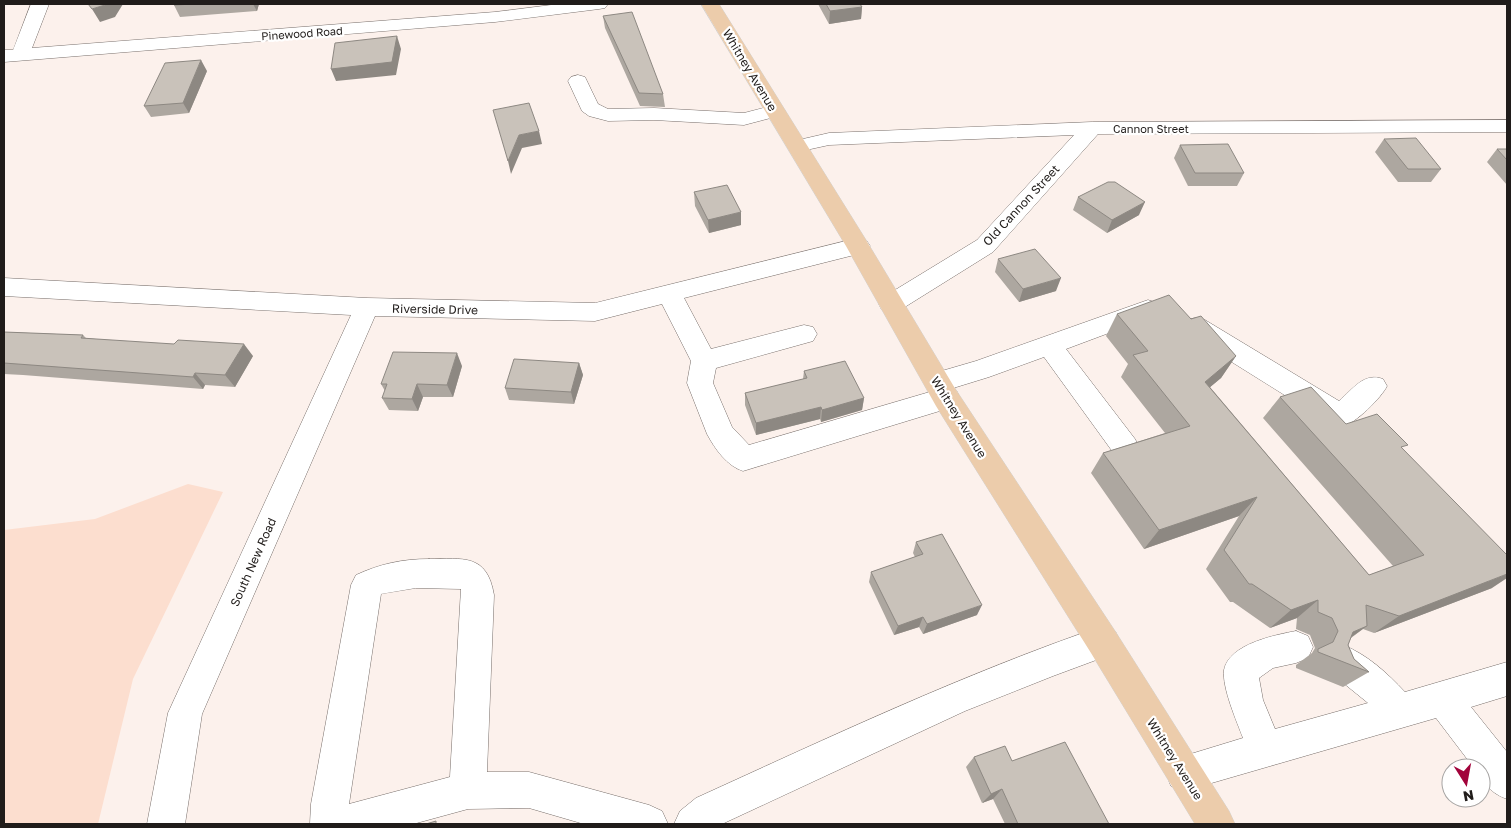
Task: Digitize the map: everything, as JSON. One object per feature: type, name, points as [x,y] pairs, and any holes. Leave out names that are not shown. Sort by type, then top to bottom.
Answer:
[{"type":"main road","name":"Whitney Avenue","points":[[710,4],[858,246],[941,390],[1104,642],[1216,824]]},
{"type":"street","points":[[12,55],[40,4]]},
{"type":"street","name":"Pinewood Road","points":[[12,55],[495,17],[599,4]]},
{"type":"street","points":[[578,81],[589,107],[596,112],[608,115],[654,114],[744,118],[776,112]]},
{"type":"street","name":"Cannon Street","points":[[797,146],[829,139],[1092,128],[1507,126]]},
{"type":"street","name":"Old Cannon Street","points":[[891,304],[985,246],[1092,128]]},
{"type":"street","name":"Riverside Drive","points":[[4,287],[367,307],[596,312],[858,246]]},
{"type":"street","points":[[669,293],[704,361],[700,383],[721,434],[743,459],[941,390],[980,370],[1160,305],[1341,416],[1374,386]]},
{"type":"street","name":"South New Road","points":[[166,824],[185,713],[367,307]]},
{"type":"street","points":[[704,361],[804,334]]},
{"type":"street","points":[[1049,345],[1125,447]]},
{"type":"street","points":[[329,824],[330,804],[367,585],[379,579],[397,574],[466,574],[476,582],[478,595],[468,791]]},
{"type":"street","points":[[693,824],[709,811],[934,708],[1052,659],[1104,642]]},
{"type":"street","points":[[1265,749],[1246,700],[1242,671],[1265,653],[1296,647]]},
{"type":"street","points":[[1343,662],[1375,685],[1399,711]]},
{"type":"street","points":[[1184,773],[1507,679]]},
{"type":"street","points":[[1443,699],[1507,781]]},
{"type":"street","points":[[345,824],[468,791],[529,790],[649,824]]},
{"type":"shaded area","points":[[188,484],[223,492],[133,679],[98,824],[4,824],[4,530],[95,519]]},
{"type":"building","points":[[88,4],[108,4],[92,9]]},
{"type":"building","points":[[826,4],[860,4],[862,7],[830,11]]},
{"type":"building","points":[[632,12],[663,94],[639,93],[603,16]]},
{"type":"building","points":[[397,36],[392,62],[331,69],[335,43]]},
{"type":"building","points":[[201,60],[183,103],[144,106],[165,63]]},
{"type":"building","points":[[529,103],[539,131],[519,135],[508,161],[493,110]]},
{"type":"building","points":[[1416,138],[1441,169],[1408,169],[1384,139]]},
{"type":"building","points":[[1228,144],[1244,173],[1195,173],[1180,145]]},
{"type":"building","points":[[1497,149],[1507,149],[1507,160]]},
{"type":"building","points":[[1108,182],[1115,182],[1145,202],[1112,220],[1078,197]]},
{"type":"building","points":[[727,185],[741,212],[708,220],[694,192]]},
{"type":"building","points":[[1035,249],[1061,278],[1023,289],[998,259]]},
{"type":"building","points":[[1169,295],[1191,319],[1201,316],[1236,356],[1205,382],[1369,575],[1424,555],[1280,397],[1311,387],[1346,424],[1377,414],[1408,445],[1401,447],[1507,555],[1507,574],[1399,616],[1366,605],[1367,626],[1353,632],[1348,645],[1354,659],[1369,672],[1318,652],[1318,649],[1333,642],[1338,631],[1332,618],[1318,612],[1318,600],[1291,610],[1252,584],[1249,584],[1224,550],[1257,497],[1159,530],[1103,453],[1190,426],[1133,355],[1148,351],[1117,314]]},
{"type":"building","points":[[4,332],[83,335],[81,338],[174,344],[178,340],[244,344],[225,375],[195,373],[193,377],[4,363]]},
{"type":"building","points":[[393,352],[457,353],[447,385],[417,384],[412,399],[382,398],[387,384],[381,384]]},
{"type":"building","points":[[514,359],[579,363],[571,392],[505,388]]},
{"type":"building","points":[[845,361],[864,398],[822,410],[821,407],[756,423],[745,393],[807,378],[804,371]]},
{"type":"building","points":[[942,534],[982,605],[927,624],[923,617],[898,626],[871,572],[923,554],[916,542]]},
{"type":"building","points":[[1065,742],[1109,824],[1018,824],[1002,789],[991,794],[974,757],[1005,746],[1012,761]]}]
